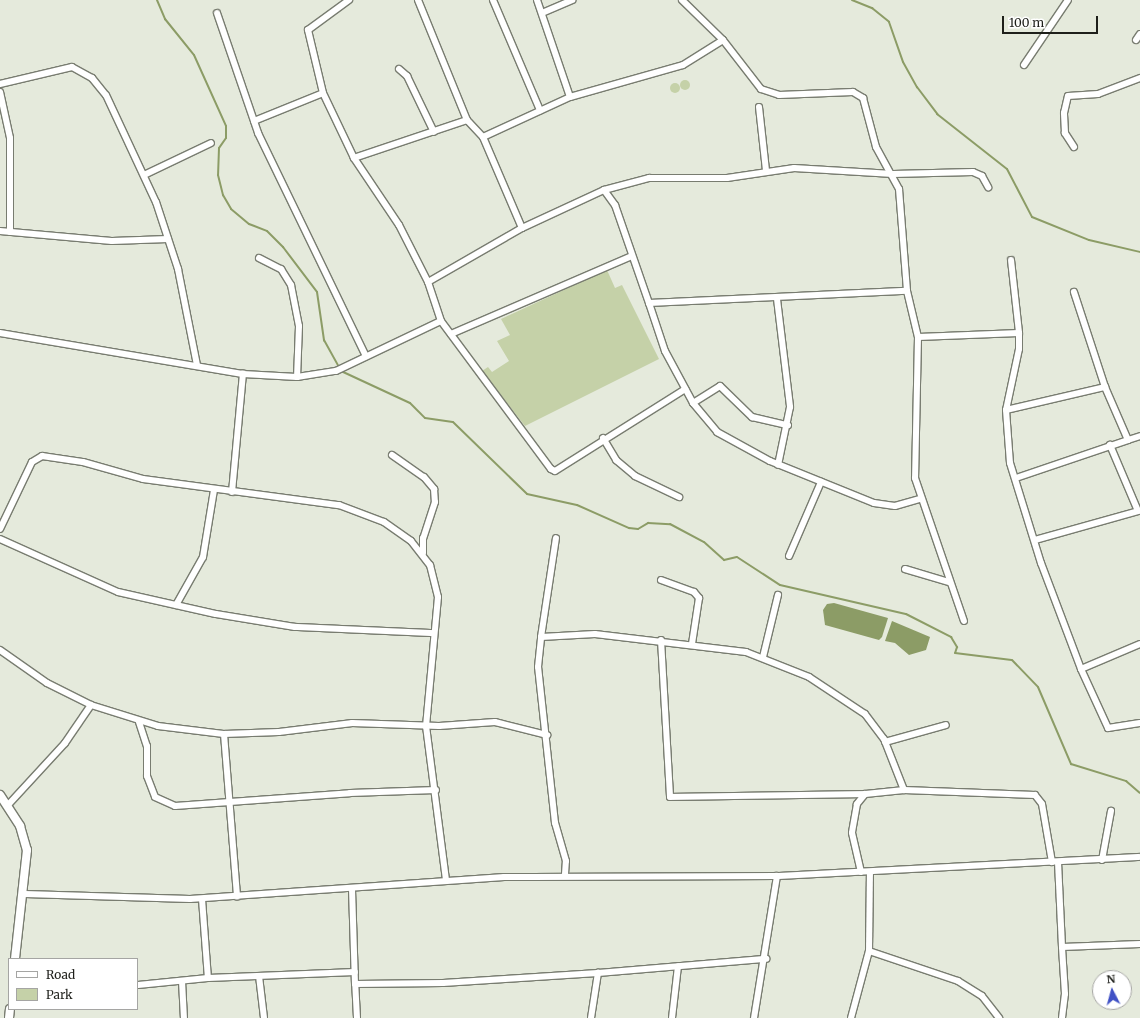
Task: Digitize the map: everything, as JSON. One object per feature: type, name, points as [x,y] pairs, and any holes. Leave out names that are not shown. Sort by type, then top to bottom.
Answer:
[{"type":"main road","points":[[0,795],[8,805],[20,826],[27,850],[25,894],[15,958]]},
{"type":"street","points":[[349,0],[308,30],[324,93],[354,158],[399,225],[428,282],[441,321],[551,469],[560,469],[603,438],[685,389]]},
{"type":"street","points":[[418,0],[467,120],[483,137],[522,228]]},
{"type":"street","points":[[493,0],[540,110]]},
{"type":"street","points":[[537,0],[570,97]]},
{"type":"street","points":[[542,12],[572,0]]},
{"type":"street","points":[[682,0],[724,40],[755,84],[769,93],[860,94],[876,147],[893,174],[901,206],[906,291],[918,337],[913,459],[919,499],[964,621]]},
{"type":"street","points":[[1024,65],[1068,0]]},
{"type":"street","points":[[217,13],[254,121],[366,356]]},
{"type":"street","points":[[483,137],[570,97],[670,70],[724,40]]},
{"type":"street","points":[[0,84],[72,67],[82,70],[106,96],[144,175],[168,239],[184,289],[196,365]]},
{"type":"street","points":[[399,69],[407,76],[434,132]]},
{"type":"street","points":[[1074,147],[1065,133],[1064,113],[1068,96],[1098,94],[1140,78]]},
{"type":"street","points":[[0,92],[10,138],[10,232]]},
{"type":"street","points":[[254,121],[324,93]]},
{"type":"street","points":[[759,108],[766,170]]},
{"type":"street","points":[[354,158],[467,120]]},
{"type":"street","points":[[144,175],[211,143]]},
{"type":"street","points":[[428,282],[522,228],[604,190],[650,178],[727,178],[766,170],[794,168],[893,174],[973,172],[982,176],[988,187]]},
{"type":"street","points":[[604,190],[614,204],[630,257],[649,303],[665,352],[693,403],[717,432],[778,465],[888,506],[919,499]]},
{"type":"street","points":[[0,231],[112,241],[168,239]]},
{"type":"street","points":[[451,334],[630,257]]},
{"type":"street","points":[[259,258],[281,269],[291,285],[299,326],[297,377]]},
{"type":"street","points":[[1011,260],[1019,349],[1006,410],[1008,451],[1035,540],[1081,669],[1108,728],[1140,723]]},
{"type":"street","points":[[649,303],[777,299],[838,291],[906,291]]},
{"type":"street","points":[[1074,292],[1105,387],[1128,440]]},
{"type":"street","points":[[777,299],[789,384],[788,425],[778,465]]},
{"type":"street","points":[[0,333],[243,374],[297,377],[336,371],[441,321]]},
{"type":"street","points":[[918,337],[1018,333]]},
{"type":"street","points":[[232,492],[243,374]]},
{"type":"street","points":[[693,403],[720,386],[752,417],[788,425]]},
{"type":"street","points":[[1006,410],[1105,387]]},
{"type":"street","points":[[1016,478],[1140,436]]},
{"type":"street","points":[[603,438],[616,460],[634,476],[679,497]]},
{"type":"street","points":[[1035,540],[1139,510],[1110,445]]},
{"type":"street","points":[[392,455],[434,489],[435,502],[423,538],[423,553],[438,598],[433,633],[426,726],[436,790],[446,880]]},
{"type":"street","points":[[0,529],[2,521],[32,462],[42,456],[83,462],[143,479],[351,508],[396,530],[423,553]]},
{"type":"street","points":[[789,556],[821,482]]},
{"type":"street","points":[[176,605],[203,557],[214,490]]},
{"type":"street","points":[[556,538],[538,667],[547,735],[555,823],[566,861],[565,874]]},
{"type":"street","points":[[0,539],[118,592],[176,605],[295,627],[433,633]]},
{"type":"street","points":[[905,569],[949,582]]},
{"type":"street","points":[[661,580],[694,592],[699,598],[692,644]]},
{"type":"street","points":[[763,657],[778,594]]},
{"type":"street","points":[[541,637],[595,634],[692,644],[763,657],[849,700],[875,725],[885,742],[904,790]]},
{"type":"street","points":[[661,640],[670,798],[865,794],[904,790],[1035,795],[1042,804],[1055,862],[1065,994],[1062,1018]]},
{"type":"street","points":[[1081,669],[1140,644]]},
{"type":"street","points":[[0,650],[47,683],[91,705],[139,722],[224,734],[279,732],[352,723],[426,726],[494,722],[547,735]]},
{"type":"street","points":[[8,805],[65,743],[91,705]]},
{"type":"street","points":[[139,722],[147,746],[147,776],[155,797],[175,806],[436,790]]},
{"type":"street","points":[[885,742],[946,725]]},
{"type":"street","points":[[224,734],[237,896]]},
{"type":"street","points":[[861,872],[852,823],[865,794]]},
{"type":"street","points":[[1102,860],[1111,811]]},
{"type":"street","points":[[25,894],[202,899],[352,889],[446,880],[565,874],[778,876],[861,872],[870,873],[1140,857]]},
{"type":"street","points":[[851,1018],[869,951],[870,873]]},
{"type":"street","points":[[754,1018],[766,959],[778,876]]},
{"type":"street","points":[[352,889],[357,1018]]},
{"type":"street","points":[[202,899],[208,978]]},
{"type":"street","points":[[1062,948],[1140,944]]},
{"type":"street","points":[[869,951],[958,981],[982,996],[999,1018]]},
{"type":"street","points":[[355,984],[443,983],[766,959]]},
{"type":"street","points":[[672,1018],[678,966]]},
{"type":"street","points":[[138,985],[208,978],[355,972]]},
{"type":"street","points":[[591,1018],[598,972]]},
{"type":"street","points":[[258,976],[264,1018]]},
{"type":"street","points":[[182,981],[184,1018]]},
{"type":"green space","points":[[683,80],[687,80],[690,85],[687,90],[683,90],[680,87],[680,83]]},
{"type":"green space","points":[[673,83],[677,83],[679,84],[679,92],[673,93],[670,90],[670,86]]},
{"type":"green space","points":[[607,270],[615,288],[622,285],[659,359],[525,426],[482,371],[488,367],[492,372],[509,361],[497,341],[510,335],[501,319]]},
{"type":"shaded area","points":[[834,603],[888,618],[882,637],[879,640],[825,625],[823,610],[827,604]]},
{"type":"shaded area","points":[[892,621],[930,637],[926,650],[909,655],[895,643],[885,641]]},
{"type":"waterway","points":[[157,0],[165,19],[194,55],[226,126],[226,138],[219,148],[218,175],[223,195],[231,209],[249,224],[267,231],[283,247],[317,292],[324,340],[339,367]]},
{"type":"waterway","points":[[852,0],[872,8],[889,22],[903,62],[917,87],[937,114],[1007,169],[1032,217],[1089,240],[1140,252]]},
{"type":"waterway","points":[[341,371],[410,403],[425,418],[453,422],[527,494],[577,505],[629,528],[638,529],[648,523],[670,524],[704,542],[724,560],[737,557],[780,585],[906,614],[951,637],[957,647],[955,653],[1012,660],[1038,687],[1071,764],[1126,781],[1140,793]]}]
